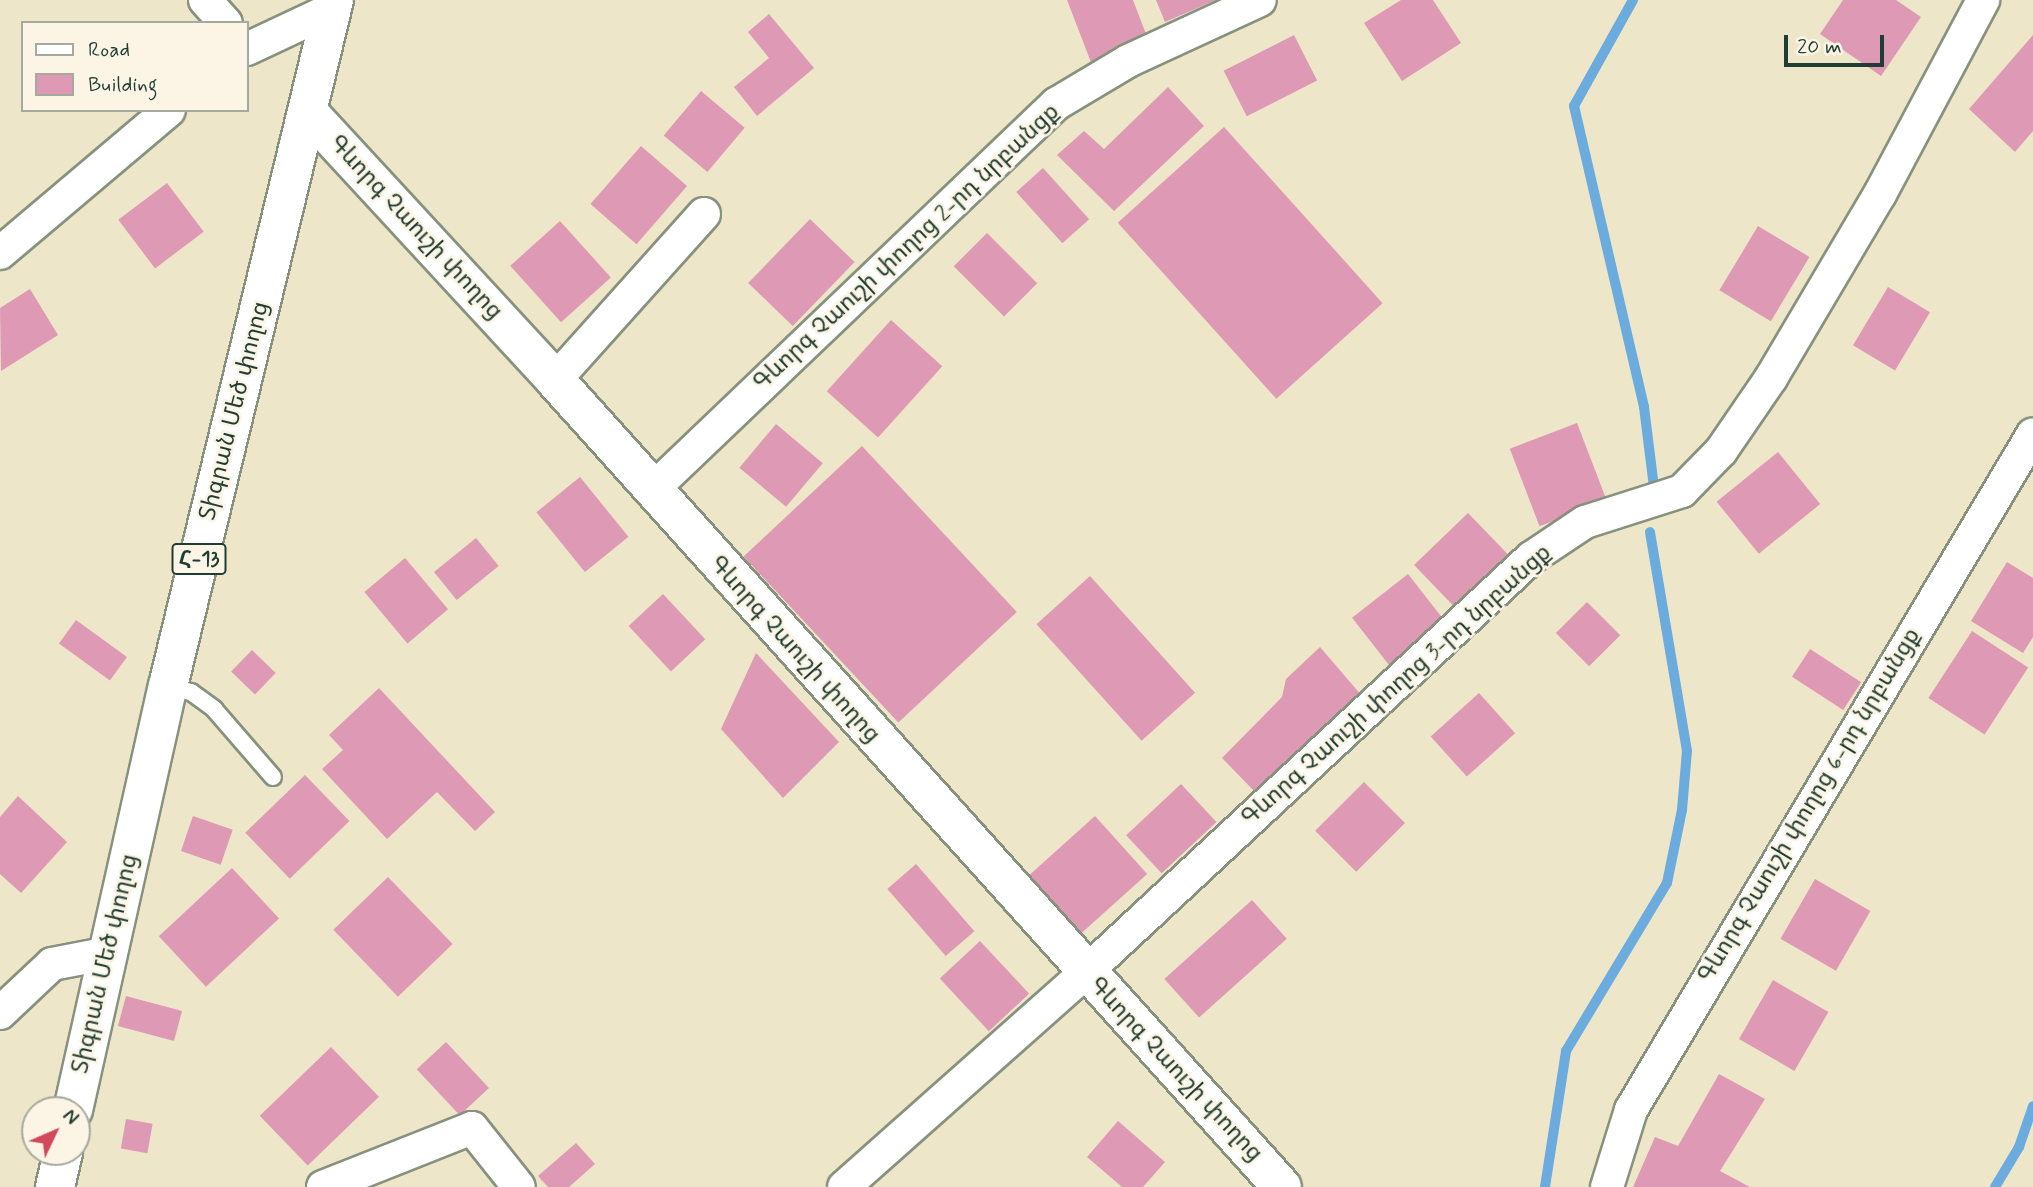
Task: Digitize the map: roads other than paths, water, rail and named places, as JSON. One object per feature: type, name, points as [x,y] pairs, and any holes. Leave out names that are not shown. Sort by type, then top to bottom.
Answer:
[{"type":"main road","name":"Տիգրան Մեծ փողոց","points":[[76,1096],[168,686],[333,4]]},
{"type":"main road","name":"Գևորգ Չաուշի փողոց","points":[[308,112],[555,380],[651,491],[1085,973],[1282,1187]]},
{"type":"main road","points":[[55,1187],[60,1166]]},
{"type":"street","points":[[205,0],[224,21]]},
{"type":"street","name":"Գևորգ Չաուշի փողոց 2-րդ նրբանցք","points":[[651,491],[1056,104],[1128,61],[1260,0]]},
{"type":"street","name":"Գևորգ Չաուշի փողոց 3-րդ նրբանցք","points":[[844,1187],[1085,973],[1531,558],[1585,522],[1682,491],[1721,451],[1771,379],[1880,194],[1983,0]]},
{"type":"street","points":[[248,47],[333,4]]},
{"type":"street","points":[[0,253],[167,112]]},
{"type":"street","points":[[555,380],[704,214]]},
{"type":"street","name":"Գևորգ Չաուշի փողոց 6-րդ նրբանցք","points":[[1607,1187],[1631,1110],[2033,434]]},
{"type":"street","points":[[0,1013],[52,964],[109,953]]},
{"type":"street","points":[[323,1187],[472,1128],[519,1187]]},
{"type":"lane","points":[[168,686],[191,692],[214,709],[273,777]]},
{"type":"waterway","points":[[1633,0],[1574,106],[1644,407],[1654,487]]},
{"type":"waterway","points":[[1545,1187],[1566,1051],[1667,883],[1682,810],[1687,751],[1650,532]]},
{"type":"waterway","points":[[1995,1187],[2019,1147],[2033,1106]]}]
